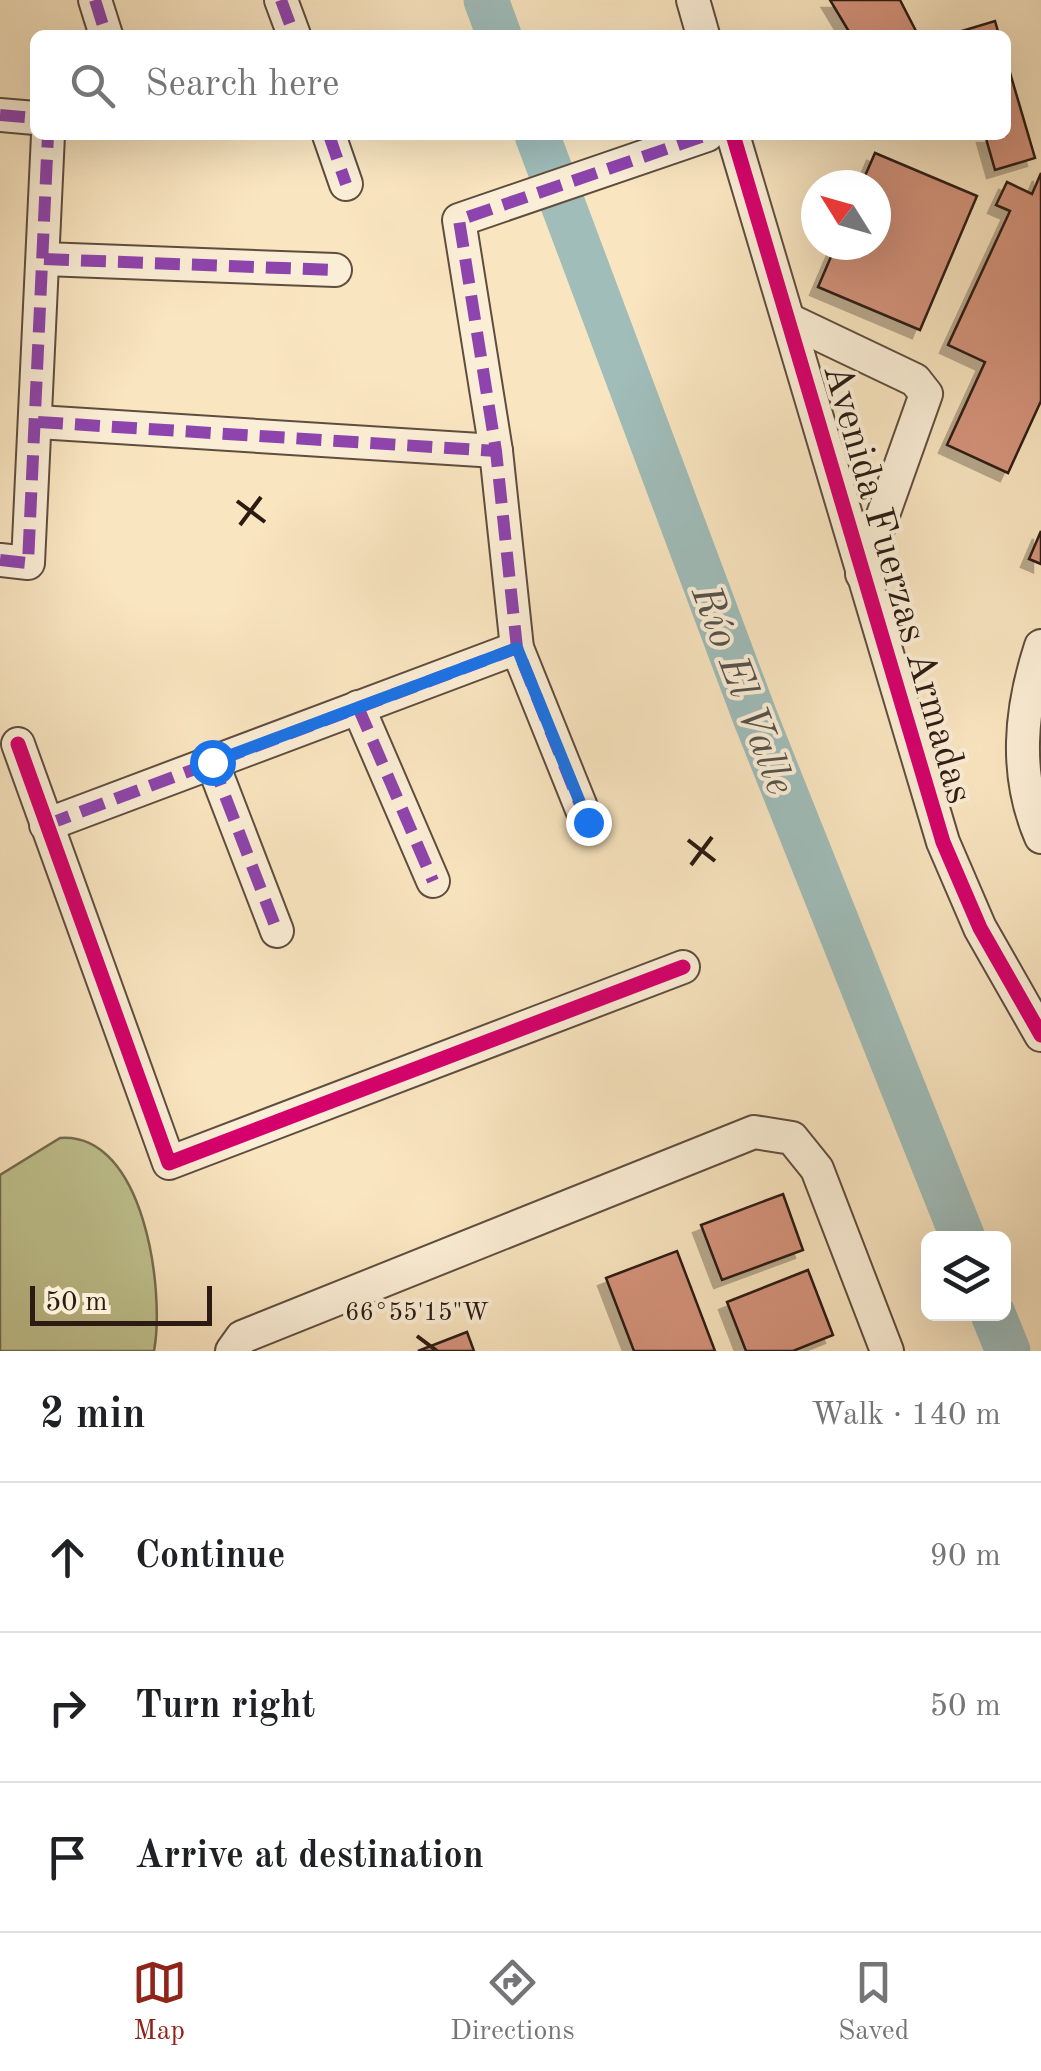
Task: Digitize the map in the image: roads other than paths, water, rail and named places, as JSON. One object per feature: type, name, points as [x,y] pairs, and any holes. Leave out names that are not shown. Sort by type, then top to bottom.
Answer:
[{"type":"street","points":[[96,0],[105,30]]},
{"type":"street","points":[[281,0],[292,30]]},
{"type":"street","points":[[693,0],[702,30]]},
{"type":"street","points":[[0,114],[30,117]]},
{"type":"street","points":[[0,560],[28,563],[38,422],[48,140]]},
{"type":"street","points":[[331,140],[346,184]]},
{"type":"street","points":[[588,822],[517,648],[496,451],[459,220],[692,140]]},
{"type":"street","name":"Avenida Fuerzas Armadas","points":[[735,140],[943,842],[980,928],[1041,1035]]},
{"type":"street","points":[[44,258],[335,270]]},
{"type":"street","points":[[789,320],[915,380],[926,394],[862,574]]},
{"type":"street","points":[[38,422],[496,451]]},
{"type":"street","points":[[1041,646],[1028,698],[1021,761],[1041,837]]},
{"type":"street","points":[[46,825],[517,648]]},
{"type":"street","points":[[358,707],[433,881]]},
{"type":"street","points":[[18,744],[169,1164],[682,967]]},
{"type":"street","points":[[212,762],[277,931]]},
{"type":"street","points":[[232,1351],[242,1337],[754,1132],[792,1138],[818,1168],[887,1351]]},
{"type":"waterway","name":"Río El Valle","points":[[486,0],[497,30]]},
{"type":"waterway","name":"Río El Valle","points":[[539,140],[755,717],[960,1231]]},
{"type":"waterway","name":"Río El Valle","points":[[996,1321],[1008,1351]]}]
